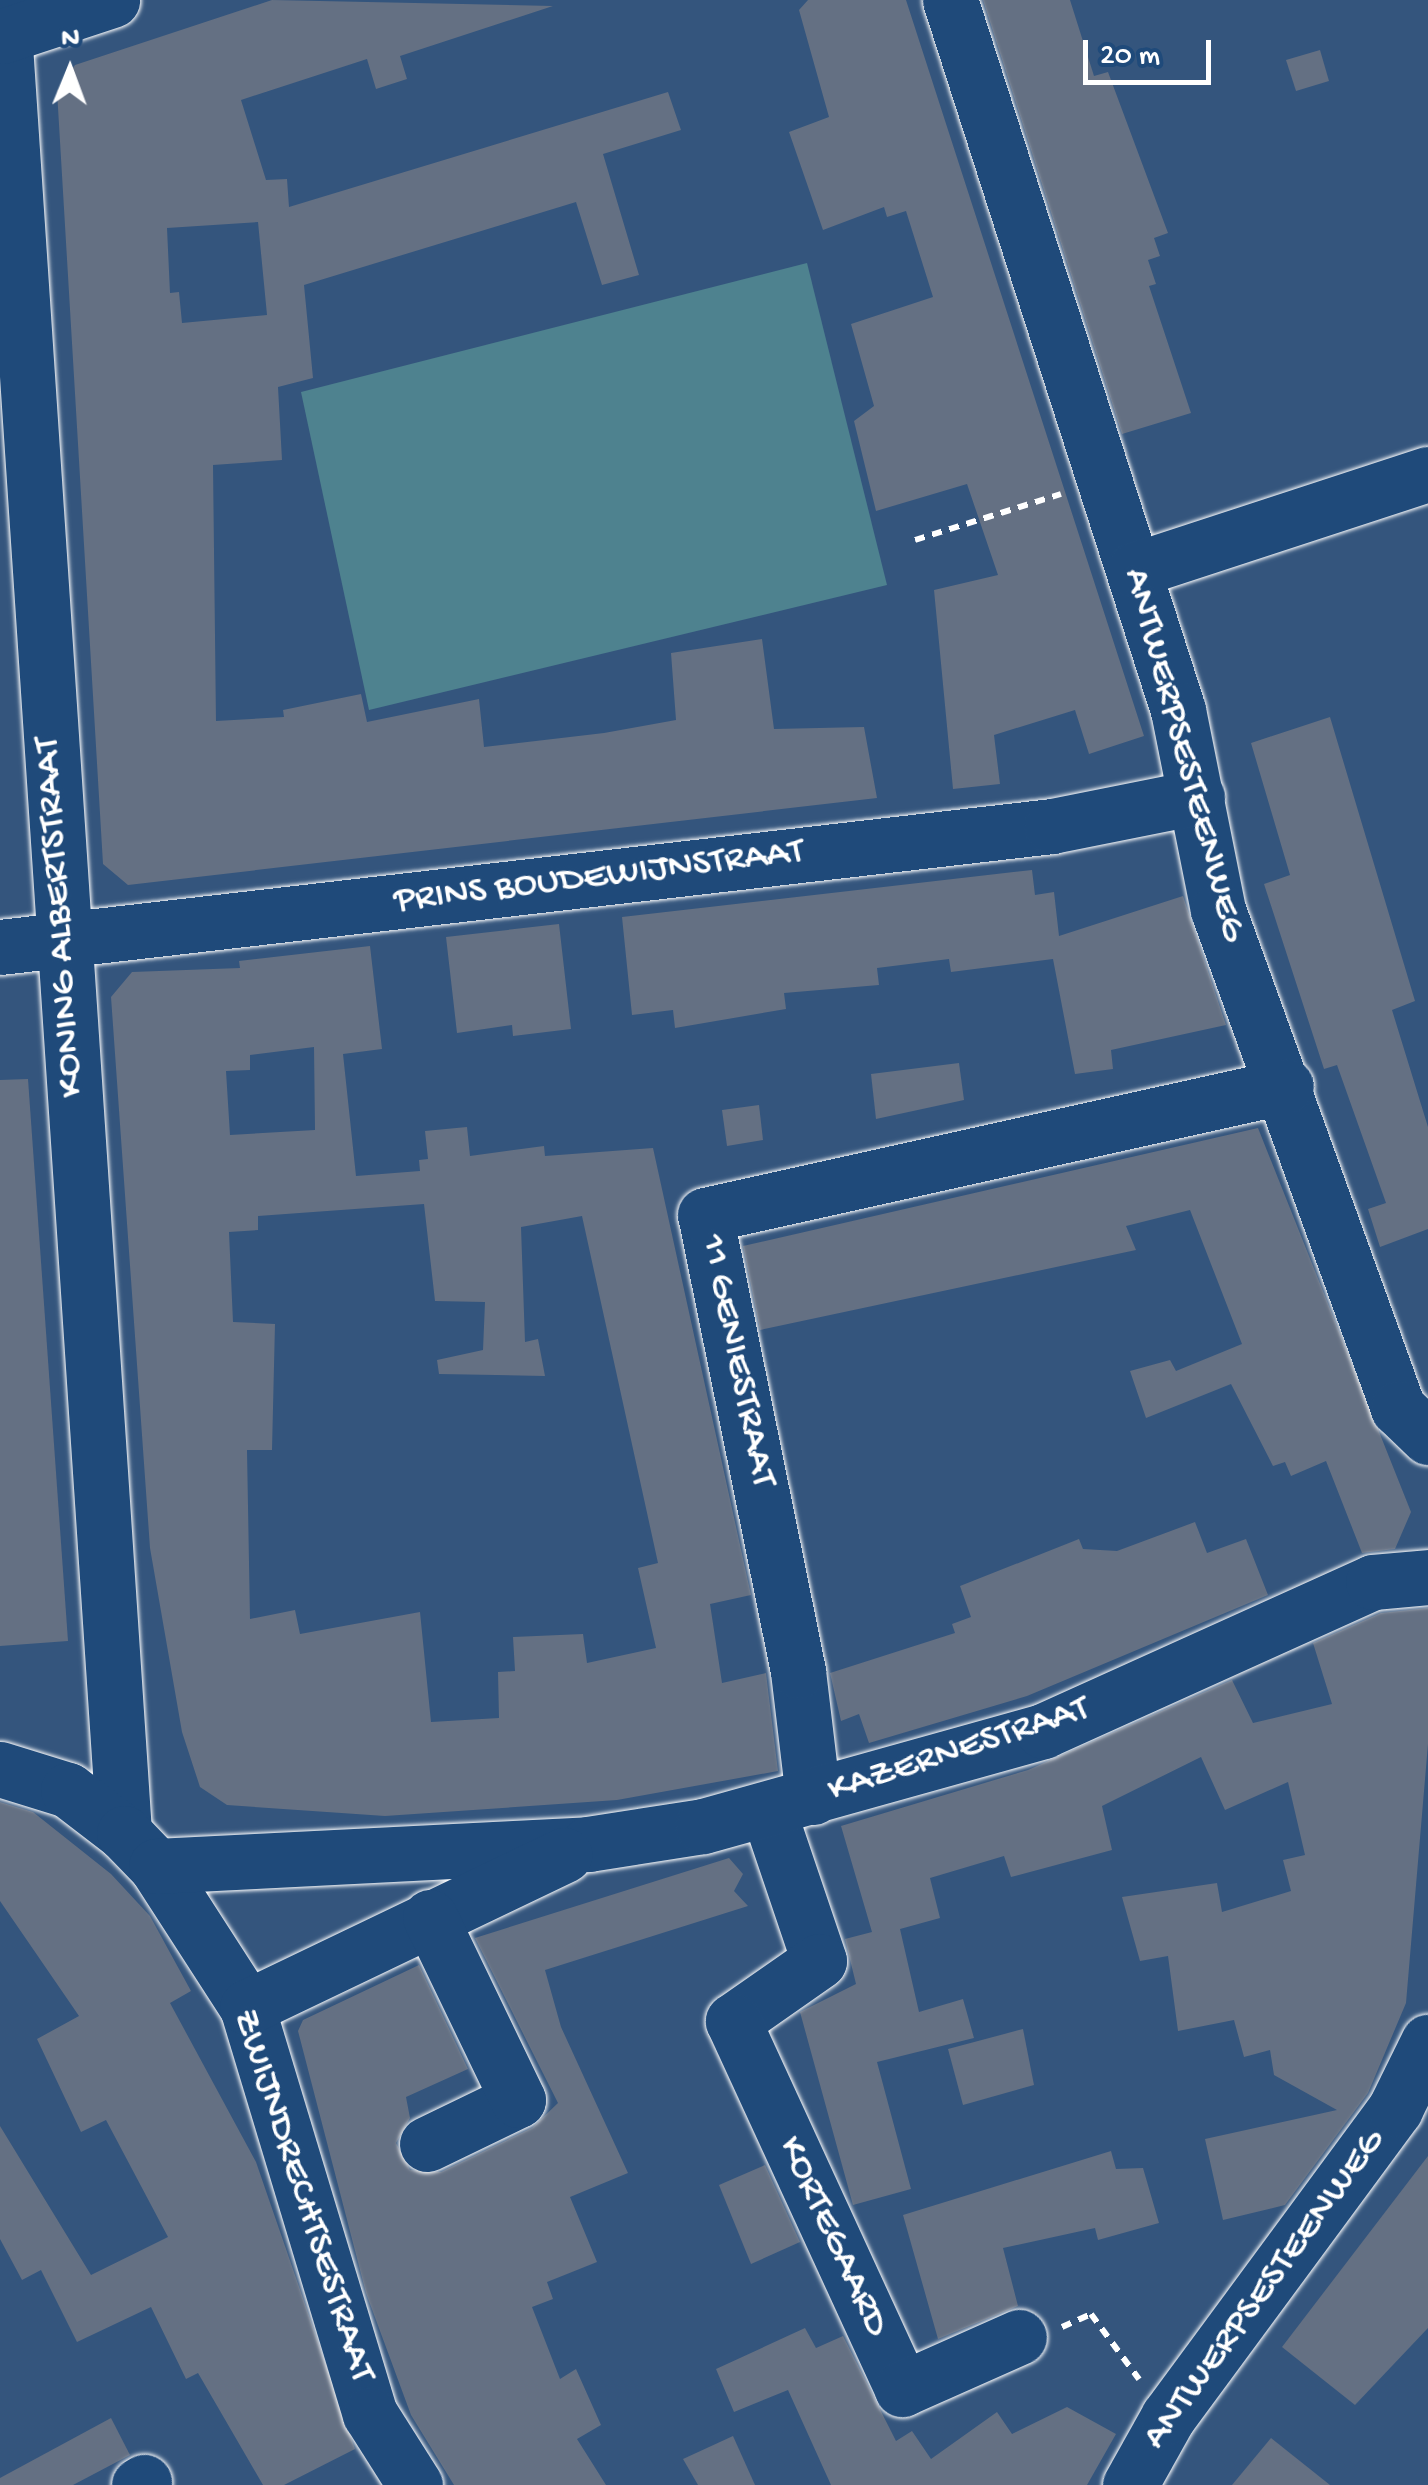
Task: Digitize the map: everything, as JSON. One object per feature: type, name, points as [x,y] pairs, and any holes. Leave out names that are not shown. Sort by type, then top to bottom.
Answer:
[{"type":"street","points":[[2,18],[112,0]]},
{"type":"street","name":"ANTWERPSESTEENWEG","points":[[950,0],[1134,570],[1197,797],[1218,910],[1286,1086],[1398,1408],[1428,1436]]},
{"type":"street","name":"KONING ALBERTSTRAAT","points":[[2,18],[62,940],[140,1850]]},
{"type":"street","points":[[1134,570],[1428,474]]},
{"type":"street","name":"PRINS BOUDEWIJNSTRAAT","points":[[0,947],[1052,826],[1197,797]]},
{"type":"street","name":"11 GENIESTRAAT","points":[[790,1804],[790,1633],[705,1216],[1286,1086]]},
{"type":"street","name":"KAZERNESTRAAT","points":[[140,1850],[588,1844],[790,1804],[1043,1732],[1373,1582],[1428,1577]]},
{"type":"street","name":"ZWIJNDRECHTSESTRAAT","points":[[0,1769],[68,1790],[140,1850],[247,2007],[370,2414],[415,2485]]},
{"type":"street","name":"KORTEGAARD","points":[[790,1804],[819,1961],[733,2022],[902,2389],[1020,2336]]},
{"type":"street","name":"KAZERNESTRAAT","points":[[247,2007],[588,1844]]},
{"type":"street","points":[[427,2144],[518,2100],[430,1917]]},
{"type":"street","name":"ANTWERPSESTEENWEG","points":[[1130,2485],[1168,2417],[1395,2109],[1428,2042]]},
{"type":"path","points":[[916,540],[1106,480]]},
{"type":"path","points":[[1020,2336],[1034,2340],[1091,2314],[1168,2417]]},
{"type":"green space","points":[[807,263],[887,585],[369,710],[301,392]]},
{"type":"building","points":[[272,0],[553,6],[400,56],[407,79],[376,89],[367,59],[241,100],[266,180],[287,179],[289,207],[668,92],[681,130],[603,154],[639,275],[602,285],[576,202],[304,285],[313,378],[278,387],[282,460],[213,465],[216,721],[284,717],[283,710],[361,694],[367,722],[479,699],[484,747],[604,733],[676,720],[671,653],[762,639],[774,729],[864,727],[877,798],[128,885],[103,864],[57,91],[75,65]],"holes":[[[258,222],[267,315],[182,323],[179,292],[170,293],[167,228]]]},
{"type":"building","points":[[808,0],[906,0],[1144,736],[1089,754],[1075,710],[994,735],[1000,784],[953,789],[934,590],[998,575],[967,484],[876,511],[854,421],[874,406],[851,324],[933,297],[906,211],[887,217],[884,207],[823,230],[789,132],[829,117],[799,10]]},
{"type":"building","points":[[983,0],[1070,0],[1094,76],[1108,72],[1168,233],[1154,238],[1160,256],[1148,260],[1156,284],[1149,286],[1191,413],[1122,434]]},
{"type":"building","points":[[1320,50],[1329,81],[1296,91],[1286,60]]},
{"type":"building","points":[[1330,717],[1415,1001],[1392,1010],[1428,1127],[1428,1229],[1380,1247],[1368,1209],[1386,1203],[1337,1065],[1324,1069],[1264,884],[1290,875],[1251,743]]},
{"type":"building","points":[[1032,870],[1035,895],[1054,892],[1059,936],[1183,896],[1226,1025],[1111,1050],[1113,1069],[1075,1074],[1053,959],[951,972],[949,959],[877,968],[879,985],[784,993],[786,1009],[675,1028],[673,1010],[632,1015],[622,917]]},
{"type":"building","points":[[559,924],[571,1029],[513,1036],[512,1025],[457,1033],[446,937]]},
{"type":"building","points":[[370,946],[382,1049],[343,1054],[356,1176],[420,1171],[419,1160],[428,1159],[425,1131],[467,1127],[470,1156],[544,1146],[545,1156],[653,1148],[751,1595],[710,1604],[722,1683],[766,1673],[778,1771],[617,1800],[385,1816],[227,1805],[200,1787],[182,1732],[150,1548],[111,997],[132,972],[240,968],[239,961]],"holes":[[[314,1047],[315,1130],[230,1135],[226,1071],[250,1070],[250,1055]],[[424,1204],[435,1301],[485,1302],[483,1350],[437,1360],[439,1374],[545,1376],[538,1339],[525,1342],[521,1227],[582,1216],[658,1563],[638,1568],[656,1648],[587,1663],[583,1634],[513,1637],[515,1671],[498,1672],[499,1718],[431,1722],[420,1612],[300,1634],[295,1610],[250,1619],[247,1450],[272,1450],[275,1324],[233,1322],[229,1232],[258,1230],[258,1216]]]},
{"type":"building","points":[[959,1063],[964,1100],[876,1119],[871,1074]]},
{"type":"building","points":[[28,1079],[68,1641],[0,1646],[0,1080]]},
{"type":"building","points":[[759,1105],[763,1140],[727,1146],[722,1110]]},
{"type":"building","points":[[1258,1128],[1411,1512],[1395,1549],[1362,1553],[1326,1461],[1291,1476],[1285,1462],[1273,1466],[1231,1384],[1146,1418],[1130,1371],[1170,1360],[1176,1371],[1242,1344],[1190,1210],[1126,1226],[1136,1250],[760,1330],[743,1246]]},
{"type":"building","points":[[1195,1522],[1207,1553],[1246,1539],[1268,1595],[1027,1696],[869,1743],[859,1714],[841,1721],[830,1673],[955,1633],[952,1624],[971,1617],[960,1586],[1079,1539],[1083,1549],[1117,1551]]},
{"type":"building","points":[[1428,1608],[1428,1744],[1406,2003],[1368,2093],[1285,2205],[1223,2220],[1205,2139],[1337,2110],[1274,2075],[1270,2050],[1244,2057],[1234,2020],[1178,2031],[1168,1956],[1140,1961],[1122,1897],[1217,1883],[1222,1912],[1291,1891],[1283,1860],[1305,1855],[1288,1782],[1225,1810],[1201,1757],[1102,1806],[1112,1850],[1011,1877],[1004,1856],[930,1878],[940,1918],[900,1929],[919,2012],[963,1999],[974,2038],[877,2062],[911,2189],[853,2205],[800,2012],[856,1984],[845,1939],[872,1932],[841,1826],[1028,1770],[1232,1680],[1253,1723],[1332,1704],[1313,1643],[1381,1613]]},
{"type":"building","points":[[0,1802],[33,1812],[111,1874],[150,1916],[191,1991],[170,2003],[256,2162],[355,2449],[284,2485],[263,2485],[198,2373],[186,2379],[151,2307],[77,2342],[41,2270],[22,2280],[0,2239],[0,2126],[91,2275],[168,2237],[106,2120],[81,2132],[37,2039],[79,2016],[0,1901]]},
{"type":"building","points":[[729,1858],[743,1874],[734,1891],[748,1906],[545,1970],[561,2027],[628,2173],[570,2197],[597,2262],[547,2282],[553,2299],[532,2307],[560,2379],[576,2369],[601,2425],[577,2439],[606,2485],[454,2485],[411,2415],[366,2293],[298,2031],[303,2020],[419,1965],[468,2069],[406,2097],[410,2118],[396,2143],[410,2170],[441,2172],[532,2128],[558,2103],[475,1938]]},
{"type":"building","points":[[1023,2029],[1034,2085],[963,2105],[948,2049]]},
{"type":"building","points":[[1111,2151],[1116,2169],[1143,2168],[1159,2223],[1098,2240],[1095,2228],[1003,2248],[1018,2306],[938,2339],[903,2215]]},
{"type":"building","points":[[1428,2156],[1428,2328],[1355,2405],[1282,2347]]},
{"type":"building","points":[[765,2165],[800,2242],[751,2264],[719,2185]]},
{"type":"building","points":[[805,2328],[816,2348],[843,2336],[896,2441],[912,2431],[931,2459],[997,2412],[1012,2434],[1067,2407],[1116,2434],[1087,2485],[831,2485],[788,2390],[734,2412],[716,2369]]},
{"type":"building","points":[[111,2418],[130,2455],[73,2485],[0,2485],[0,2478]]},
{"type":"building","points":[[733,2436],[755,2485],[698,2485],[683,2459]]},
{"type":"building","points":[[1271,2438],[1330,2485],[1232,2485]]}]
